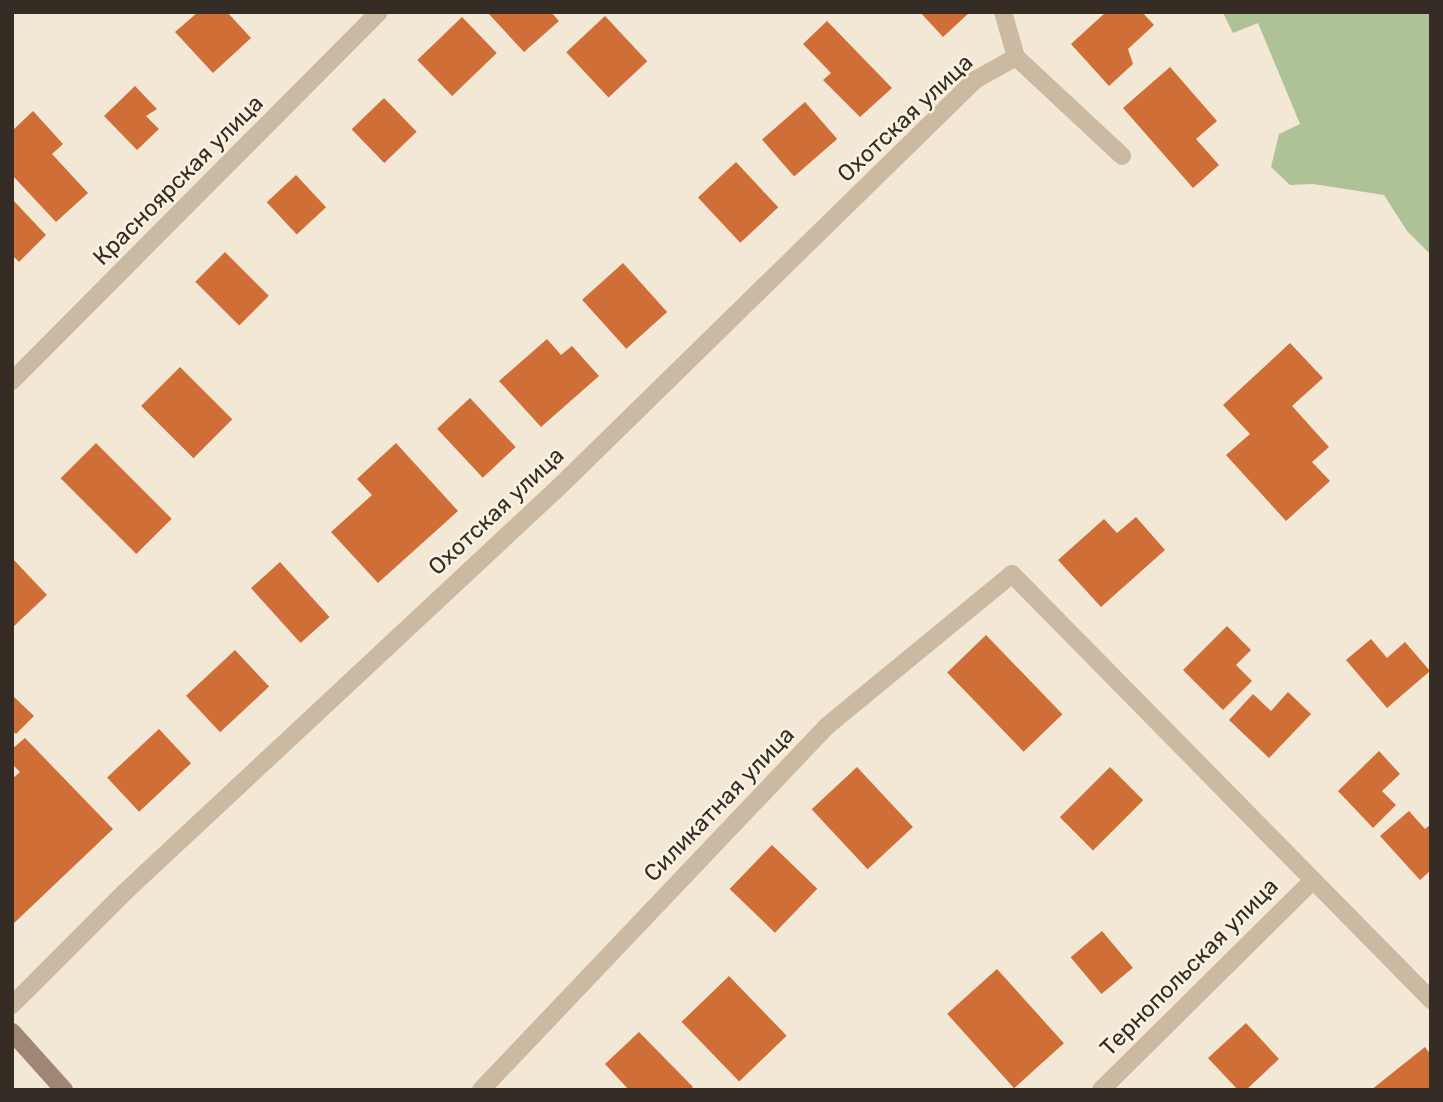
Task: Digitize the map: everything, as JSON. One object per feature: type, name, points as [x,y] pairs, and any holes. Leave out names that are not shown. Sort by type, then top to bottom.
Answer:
[{"type":"main road","points":[[12,1032],[64,1090]]},
{"type":"street","name":"Красноярская улица","points":[[12,382],[379,12]]},
{"type":"street","points":[[1003,12],[1016,57],[1122,156]]},
{"type":"street","name":"Охотская улица","points":[[12,1005],[126,891],[559,487],[975,80],[1016,57]]},
{"type":"street","name":"Силикатная улица","points":[[481,1090],[827,726],[1012,575],[1313,880]]},
{"type":"street","points":[[1313,880],[1431,1000]]},
{"type":"street","name":"Тернопольская улица","points":[[1101,1090],[1313,880]]},
{"type":"green space","points":[[1431,12],[1431,255],[1407,231],[1384,195],[1313,184],[1290,185],[1271,167],[1279,134],[1300,124],[1258,23],[1233,33],[1223,13]]},
{"type":"building","points":[[198,12],[227,12],[251,38],[213,73],[175,32]]},
{"type":"building","points":[[487,12],[551,12],[559,21],[524,52]]},
{"type":"building","points":[[920,12],[970,12],[943,37]]},
{"type":"building","points":[[1106,12],[1142,12],[1154,25],[1128,49],[1133,64],[1109,86],[1071,44]]},
{"type":"building","points":[[605,16],[647,61],[609,97],[566,52]]},
{"type":"building","points":[[462,17],[497,53],[452,96],[417,60]]},
{"type":"building","points":[[827,21],[892,88],[860,117],[823,80],[831,73],[803,44]]},
{"type":"building","points":[[1170,67],[1217,121],[1196,139],[1219,165],[1193,188],[1123,108]]},
{"type":"building","points":[[135,86],[157,109],[146,116],[159,129],[137,150],[104,116]]},
{"type":"building","points":[[384,98],[417,132],[384,163],[352,129]]},
{"type":"building","points":[[805,102],[837,139],[794,176],[762,139]]},
{"type":"building","points":[[33,111],[63,144],[52,154],[88,193],[56,222],[12,175],[12,131]]},
{"type":"building","points":[[736,162],[778,207],[740,243],[698,197]]},
{"type":"building","points":[[296,175],[326,207],[297,234],[267,202]]},
{"type":"building","points":[[12,199],[46,235],[19,262],[12,255]]},
{"type":"building","points":[[225,252],[269,296],[239,326],[195,282]]},
{"type":"building","points":[[623,263],[667,312],[626,349],[582,300]]},
{"type":"building","points":[[547,339],[561,355],[572,346],[599,376],[541,427],[499,381]]},
{"type":"building","points":[[1290,343],[1323,378],[1292,406],[1329,447],[1312,462],[1330,481],[1286,521],[1226,455],[1250,434],[1223,405]]},
{"type":"building","points":[[180,367],[232,419],[193,458],[141,406]]},
{"type":"building","points":[[470,398],[516,447],[483,478],[437,429]]},
{"type":"building","points":[[96,443],[172,519],[136,554],[61,478]]},
{"type":"building","points":[[396,443],[458,511],[378,583],[331,532],[372,495],[357,479]]},
{"type":"building","points":[[1136,517],[1165,550],[1101,607],[1058,560],[1104,519],[1117,533]]},
{"type":"building","points":[[12,558],[47,595],[12,628]]},
{"type":"building","points":[[280,562],[330,617],[301,643],[251,588]]},
{"type":"building","points":[[1227,626],[1251,650],[1236,665],[1252,681],[1223,710],[1183,670]]},
{"type":"building","points":[[986,635],[1062,714],[1024,752],[947,673]]},
{"type":"building","points":[[1371,639],[1387,658],[1405,642],[1430,671],[1387,708],[1346,660]]},
{"type":"building","points":[[235,650],[269,687],[220,732],[186,696]]},
{"type":"building","points":[[1288,692],[1311,714],[1269,758],[1229,720],[1253,694],[1271,711]]},
{"type":"building","points":[[12,695],[34,716],[16,734],[12,731]]},
{"type":"building","points":[[159,729],[191,763],[139,812],[107,777]]},
{"type":"building","points":[[25,738],[113,829],[12,925],[12,779],[20,772],[12,764],[12,749]]},
{"type":"building","points":[[1379,751],[1400,774],[1382,791],[1396,805],[1373,828],[1338,791]]},
{"type":"building","points":[[857,767],[913,827],[868,869],[812,809]]},
{"type":"building","points":[[1110,767],[1143,800],[1093,850],[1060,817]]},
{"type":"building","points":[[1409,811],[1425,829],[1431,824],[1431,870],[1420,880],[1380,836]]},
{"type":"building","points":[[772,845],[817,889],[775,933],[730,889]]},
{"type":"building","points":[[1102,931],[1133,968],[1101,994],[1071,957]]},
{"type":"building","points":[[997,969],[1064,1043],[1014,1088],[947,1014]]},
{"type":"building","points":[[729,976],[787,1036],[739,1082],[682,1022]]},
{"type":"building","points":[[1246,1023],[1279,1059],[1246,1090],[1238,1090],[1208,1058]]},
{"type":"building","points":[[639,1032],[693,1087],[690,1090],[629,1090],[605,1064]]},
{"type":"building","points":[[1425,1047],[1431,1055],[1431,1090],[1371,1090]]}]
